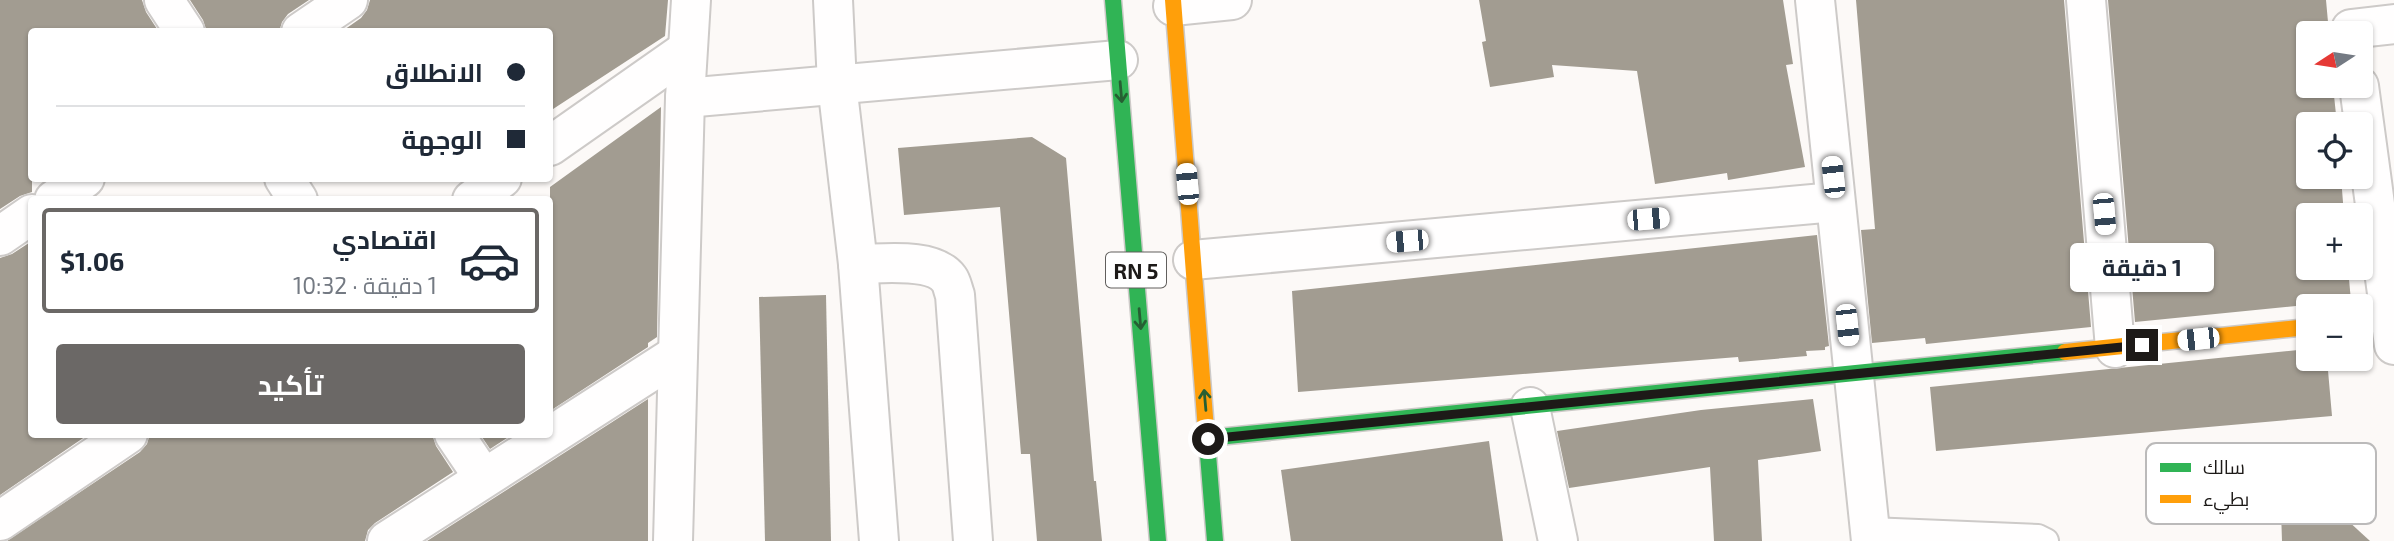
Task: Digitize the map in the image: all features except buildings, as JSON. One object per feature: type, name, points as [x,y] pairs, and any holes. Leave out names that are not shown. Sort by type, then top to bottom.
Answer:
[{"type":"street","points":[[164,0],[182,28]]},
{"type":"street","points":[[307,28],[348,0]]},
{"type":"street","points":[[673,541],[685,98],[691,0]]},
{"type":"street","points":[[833,0],[837,84],[858,264],[879,541]]},
{"type":"street","name":"RN 5","points":[[1113,0],[1158,541]]},
{"type":"street","points":[[1173,3],[1231,0]]},
{"type":"street","points":[[1815,0],[1852,374],[1871,535]]},
{"type":"street","points":[[2086,0],[2115,348]]},
{"type":"street","name":"RN 5","points":[[1173,3],[1215,541]]},
{"type":"street","points":[[2373,23],[2394,24]]},
{"type":"street","points":[[553,144],[687,50]]},
{"type":"street","points":[[685,98],[1118,60]]},
{"type":"street","points":[[2360,98],[2385,326]]},
{"type":"street","points":[[60,196],[79,182]]},
{"type":"street","points":[[477,196],[497,182]]},
{"type":"street","points":[[1194,260],[1835,202]]},
{"type":"street","points":[[0,236],[28,218]]},
{"type":"street","points":[[858,264],[923,265],[938,268],[951,280],[955,295],[973,541]]},
{"type":"street","points":[[1208,439],[2296,328]]},
{"type":"street","points":[[553,433],[678,354]]},
{"type":"street","points":[[1530,407],[1558,541]]},
{"type":"street","points":[[0,521],[122,438]]},
{"type":"street","points":[[457,438],[483,477]]},
{"type":"street","points":[[387,541],[545,438]]},
{"type":"lane","points":[[1871,535],[2038,537],[2046,541]]},
{"type":"traffic: fast","points":[[1113,0],[1158,541]]},
{"type":"traffic: fast","points":[[1208,438],[2065,352]]},
{"type":"traffic: fast","points":[[1206,430],[1215,541]]},
{"type":"traffic: slow","points":[[1173,0],[1206,430]]},
{"type":"traffic: slow","points":[[2065,352],[2296,328]]},
{"type":"route","points":[[1208,439],[2142,345]]}]
